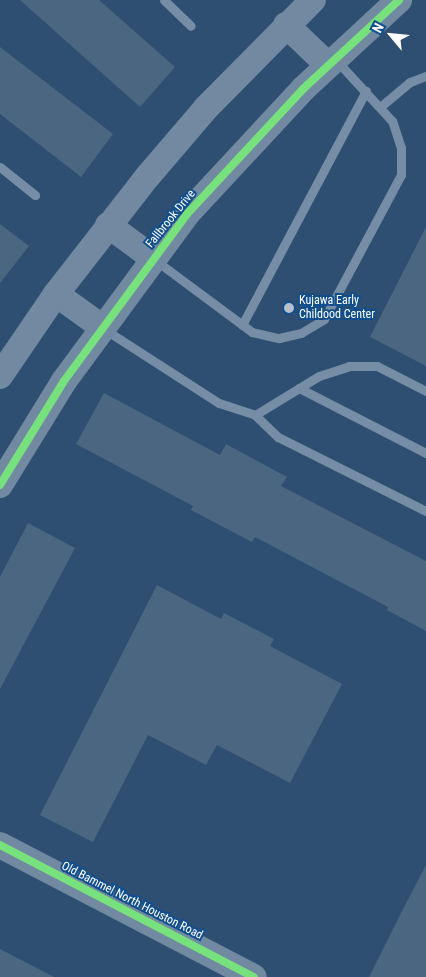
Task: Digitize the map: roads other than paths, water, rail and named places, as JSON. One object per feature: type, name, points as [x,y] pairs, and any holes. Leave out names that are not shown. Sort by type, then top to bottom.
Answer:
[{"type":"street","points":[[0,376],[56,294],[108,225],[206,108],[286,25],[313,0]]},
{"type":"street","name":"Fallbrook Drive","points":[[0,485],[64,381],[187,214],[331,62],[399,0]]},
{"type":"street","points":[[286,25],[331,62]]},
{"type":"street","points":[[108,225],[153,258]]},
{"type":"street","points":[[56,294],[102,328]]},
{"type":"street","name":"Old Bammel North Houston Road","points":[[0,845],[254,977]]},
{"type":"lane","points":[[164,0],[191,26]]},
{"type":"lane","points":[[153,258],[252,332],[279,338],[301,333],[324,320],[401,175],[401,148],[392,121],[366,91],[331,62]]},
{"type":"lane","points":[[380,107],[410,82],[426,76]]},
{"type":"lane","points":[[242,325],[366,91]]},
{"type":"lane","points":[[0,167],[35,196]]},
{"type":"lane","points":[[102,328],[219,404],[255,415],[278,437],[426,511]]},
{"type":"lane","points":[[255,415],[318,376],[349,366],[376,366],[426,391]]},
{"type":"lane","points":[[299,388],[426,453]]},
{"type":"place","name":"Kujawa Early Childood Center","points":[[289,308]]}]
